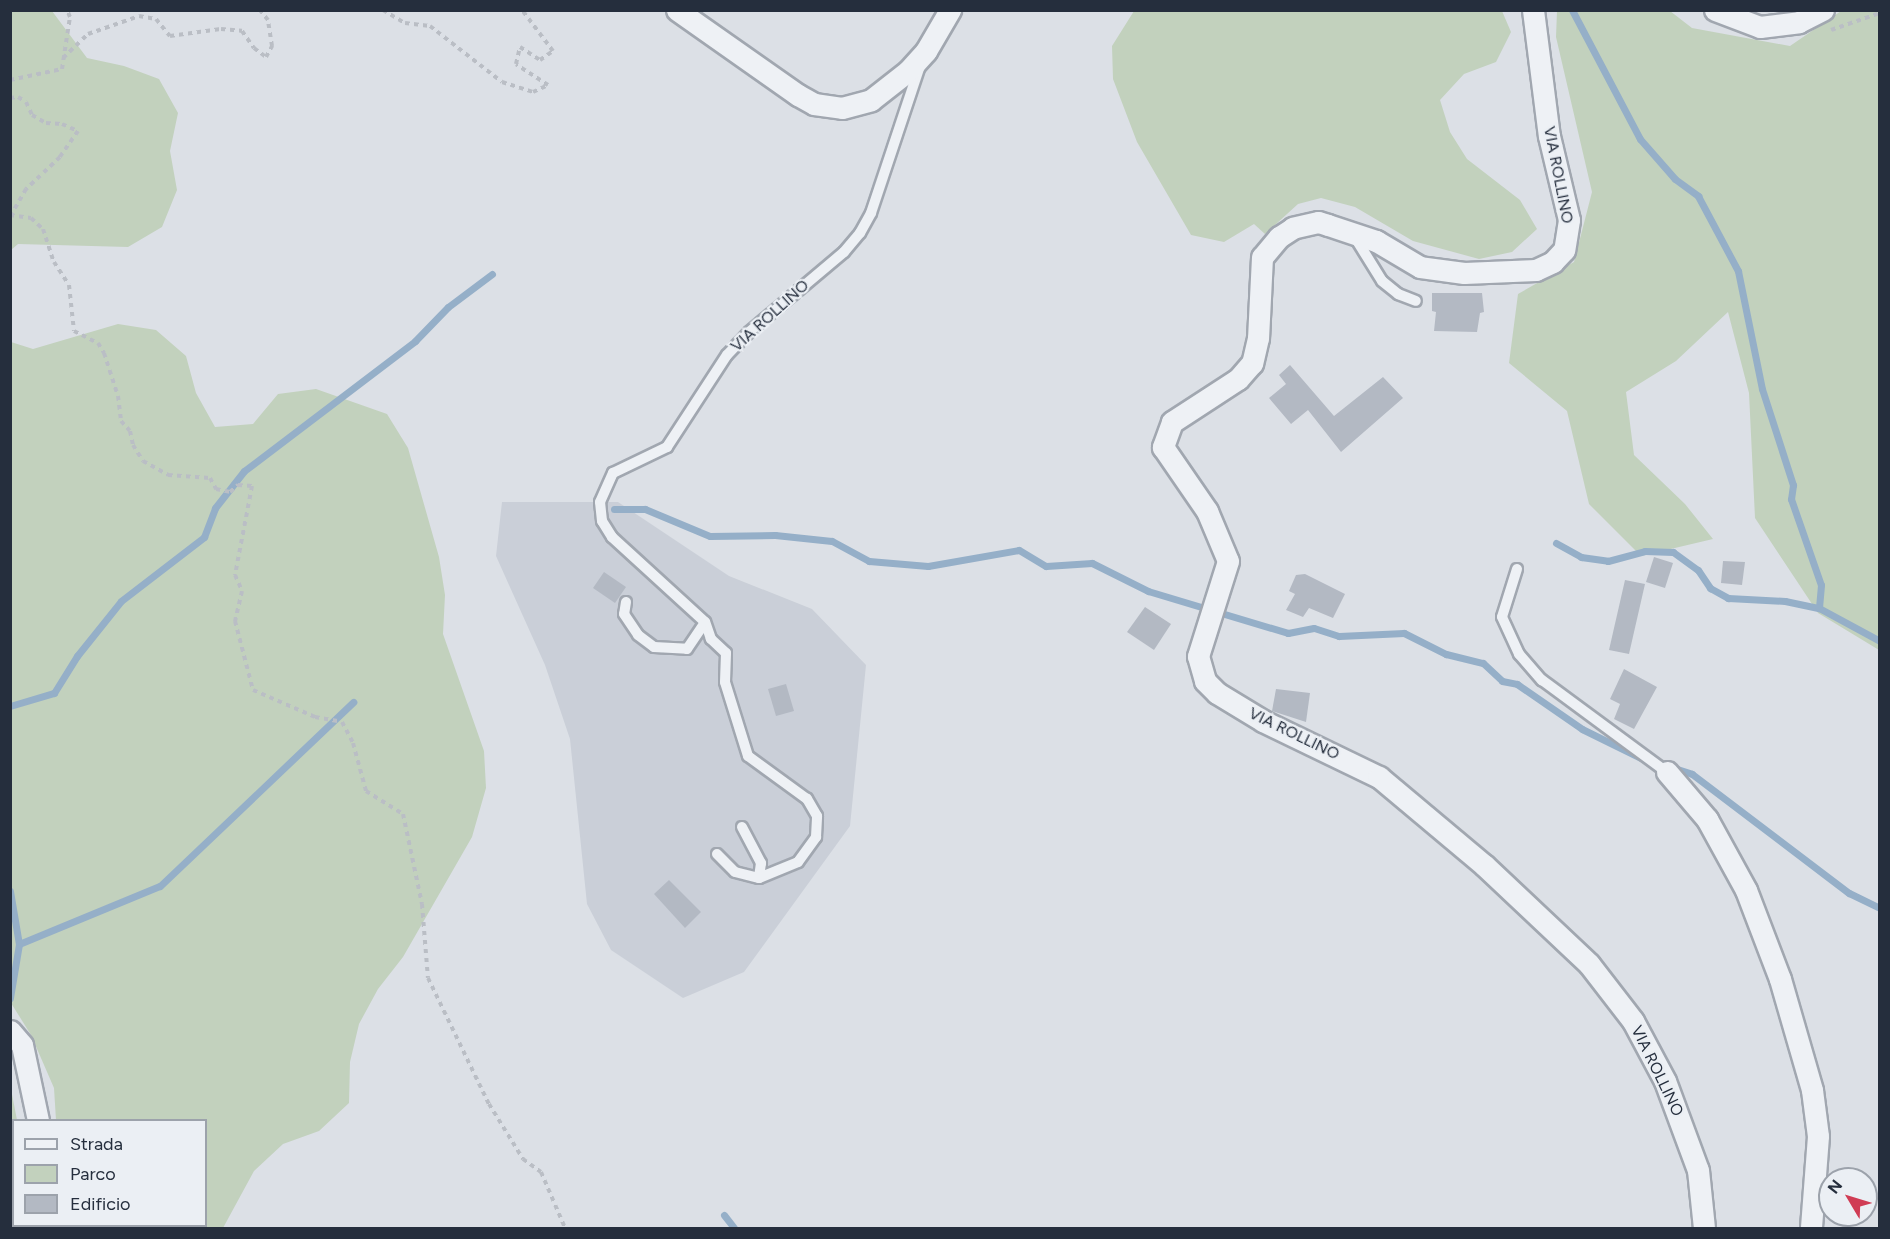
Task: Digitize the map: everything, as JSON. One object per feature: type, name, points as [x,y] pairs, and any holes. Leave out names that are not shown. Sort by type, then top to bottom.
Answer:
[{"type":"street","name":"VIA ROLLINO","points":[[677,10],[798,95],[827,107],[842,108],[871,100],[926,51],[950,10]]},
{"type":"street","name":"VIA ROLLINO","points":[[1533,10],[1549,136],[1569,220],[1564,250],[1553,262],[1536,270],[1464,273],[1419,267],[1376,241],[1318,222],[1305,224],[1269,247],[1259,273],[1258,338],[1252,363],[1238,379],[1167,429],[1163,447],[1167,457],[1207,511],[1228,561],[1203,629],[1199,668],[1216,693],[1263,721],[1379,777],[1484,865],[1589,964],[1633,1021],[1665,1081],[1698,1170],[1704,1228]]},
{"type":"street","points":[[1715,10],[1760,27],[1781,18],[1823,10]]},
{"type":"street","points":[[1667,771],[1707,819],[1746,890],[1780,979],[1812,1090],[1818,1136],[1811,1228]]},
{"type":"street","points":[[10,1031],[22,1045],[38,1119]]},
{"type":"lane","name":"VIA ROLLINO","points":[[759,878],[798,862],[816,837],[817,816],[807,799],[748,756],[725,682],[726,653],[711,639],[705,622],[612,537],[602,521],[600,502],[613,473],[667,447],[727,355],[749,332],[844,252],[860,233],[871,213],[926,51]]},
{"type":"lane","points":[[1350,232],[1382,281],[1398,294],[1416,301]]},
{"type":"lane","points":[[1517,569],[1502,617],[1519,654],[1542,680],[1667,771]]},
{"type":"lane","points":[[626,602],[624,614],[638,635],[654,647],[687,649],[705,622]]},
{"type":"lane","points":[[717,854],[735,872],[759,878],[761,863],[742,827]]},
{"type":"path","points":[[12,79],[62,69],[70,17],[67,10]]},
{"type":"path","points":[[63,58],[88,34],[139,16],[156,19],[170,36],[221,29],[242,31],[254,48],[266,57],[272,46],[268,21],[260,10]]},
{"type":"path","points":[[382,10],[405,23],[430,26],[502,82],[532,92],[548,86],[516,64],[520,47],[540,60],[553,51],[522,10]]},
{"type":"path","points":[[10,98],[18,97],[26,102],[32,115],[46,123],[62,124],[78,132],[60,157],[26,189],[11,215],[31,218],[43,229],[54,262],[69,285],[74,331],[98,343],[104,353],[118,396],[121,421],[130,431],[133,445],[143,461],[168,475],[210,478],[216,489],[230,492],[238,485],[252,486],[235,575],[242,591],[235,621],[253,690],[296,710],[342,722],[353,743],[366,791],[404,814],[422,904],[428,978],[489,1104],[524,1159],[541,1172],[565,1228]]},
{"type":"shaded area","points":[[502,502],[618,502],[729,576],[812,609],[866,665],[850,826],[744,972],[683,998],[611,950],[587,904],[570,739],[545,665],[496,556]]},
{"type":"green space","points":[[11,10],[52,11],[87,58],[124,66],[159,79],[178,113],[170,151],[177,190],[162,227],[128,247],[18,244],[11,250]]},
{"type":"green space","points":[[1134,11],[1502,11],[1511,32],[1496,62],[1464,74],[1440,100],[1450,132],[1467,159],[1520,200],[1537,229],[1512,252],[1479,259],[1413,241],[1355,207],[1321,198],[1298,204],[1265,234],[1254,224],[1224,242],[1191,235],[1137,142],[1113,79],[1112,46]]},
{"type":"green space","points":[[1557,11],[1670,11],[1692,28],[1790,46],[1841,11],[1879,11],[1879,650],[1818,613],[1755,518],[1749,393],[1728,312],[1676,361],[1626,392],[1634,455],[1685,504],[1713,539],[1641,556],[1589,504],[1567,411],[1509,363],[1518,294],[1574,262],[1592,192],[1556,37]]},
{"type":"green space","points":[[118,324],[156,330],[186,356],[196,393],[215,427],[253,424],[278,394],[316,389],[387,414],[408,448],[439,557],[445,595],[443,634],[484,751],[486,788],[472,837],[403,957],[378,989],[359,1024],[350,1062],[349,1103],[319,1131],[283,1144],[254,1171],[223,1228],[66,1228],[207,1227],[207,1119],[56,1119],[54,1088],[31,1035],[11,1003],[11,342],[33,349]]},
{"type":"green space","points":[[11,1089],[17,1119],[12,1119],[12,1227],[29,1228],[11,1228]]},
{"type":"building","points":[[1432,293],[1482,293],[1484,312],[1480,313],[1477,332],[1434,331],[1436,312],[1432,311]]},
{"type":"building","points":[[1290,365],[1334,416],[1383,377],[1403,398],[1341,452],[1308,410],[1291,424],[1269,398],[1286,384],[1279,375]]},
{"type":"building","points":[[1654,557],[1673,563],[1665,588],[1646,582]]},
{"type":"building","points":[[1723,561],[1745,562],[1742,585],[1721,583]]},
{"type":"building","points":[[604,572],[626,587],[615,603],[593,588]]},
{"type":"building","points":[[1305,574],[1345,594],[1333,618],[1309,608],[1303,617],[1286,610],[1295,594],[1289,591],[1296,575]]},
{"type":"building","points":[[1625,580],[1645,584],[1629,654],[1609,650]]},
{"type":"building","points":[[1145,607],[1171,624],[1154,650],[1127,632]]},
{"type":"building","points":[[1624,669],[1657,687],[1634,729],[1614,719],[1620,704],[1610,699]]},
{"type":"building","points":[[786,684],[794,711],[776,716],[768,689]]},
{"type":"building","points":[[1276,689],[1310,693],[1306,722],[1272,711]]},
{"type":"building","points":[[669,880],[701,912],[685,928],[654,894]]},
{"type":"waterway","points":[[1572,10],[1640,139],[1675,179],[1698,196],[1738,271],[1762,389],[1793,485],[1791,499],[1821,585],[1819,608]]},
{"type":"waterway","points":[[10,706],[54,693],[77,656],[121,601],[204,537],[215,508],[244,471],[415,341],[448,307],[492,274]]},
{"type":"waterway","points":[[614,509],[645,509],[710,536],[775,535],[832,541],[869,561],[928,566],[1019,550],[1046,566],[1092,563],[1148,591],[1288,633],[1314,628],[1339,636],[1404,633],[1446,654],[1483,663],[1502,681],[1517,684],[1582,729],[1643,759]]},
{"type":"waterway","points":[[1556,543],[1581,557],[1608,561],[1645,551],[1673,552],[1698,570],[1710,588],[1728,598],[1785,601],[1819,608],[1880,641]]},
{"type":"waterway","points":[[19,944],[160,886],[353,702]]},
{"type":"waterway","points":[[1671,767],[1692,774],[1849,893],[1880,908]]},
{"type":"waterway","points":[[10,891],[19,944],[10,998]]},
{"type":"waterway","points":[[724,1215],[734,1228]]}]
